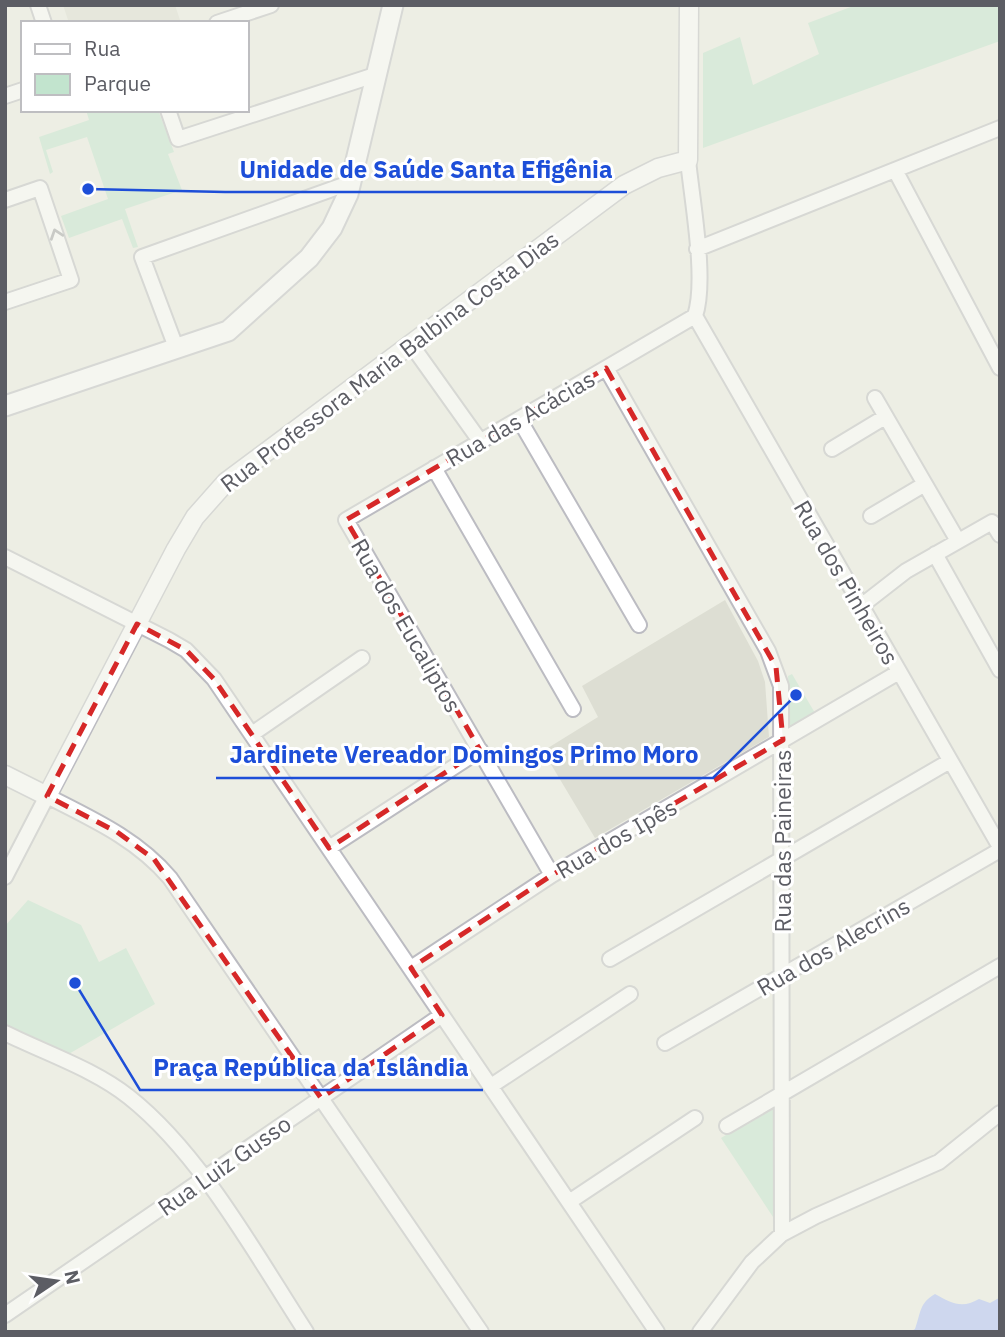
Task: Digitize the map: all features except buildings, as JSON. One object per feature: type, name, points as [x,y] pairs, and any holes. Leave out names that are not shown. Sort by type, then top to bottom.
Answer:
[{"type":"main road","points":[[5,406],[229,331],[309,258],[332,228],[352,182],[393,5]]},
{"type":"street","points":[[224,21],[271,5]]},
{"type":"street","points":[[689,5],[688,160],[699,293],[695,316]]},
{"type":"street","points":[[169,112],[178,139],[378,74]]},
{"type":"street","points":[[696,250],[1000,128]]},
{"type":"street","name":"Rua Professora Maria Balbina Costa Dias","points":[[5,877],[185,533],[211,497],[226,482],[410,343],[624,186],[658,168],[688,160]]},
{"type":"street","points":[[895,170],[1000,368]]},
{"type":"street","points":[[177,349],[142,257],[352,182]]},
{"type":"street","points":[[5,200],[40,188],[71,280],[5,302]]},
{"type":"street","name":"Rua das Acácias","points":[[346,520],[695,316]]},
{"type":"street","name":"Rua dos Pinheiros","points":[[695,316],[1000,849]]},
{"type":"street","points":[[410,343],[480,441]]},
{"type":"street","name":"Rua das Paineiras","points":[[606,368],[776,667],[783,705],[782,1234]]},
{"type":"street","points":[[875,398],[958,541]]},
{"type":"street","points":[[832,449],[886,417]]},
{"type":"street","points":[[519,419],[639,625]]},
{"type":"street","points":[[434,468],[573,709]]},
{"type":"street","points":[[871,516],[925,484]]},
{"type":"street","name":"Rua dos Eucaliptos","points":[[346,520],[552,875]]},
{"type":"street","points":[[861,606],[906,571],[992,522],[1000,535]]},
{"type":"street","points":[[935,554],[1000,670]]},
{"type":"street","points":[[5,556],[186,650],[201,664],[252,734],[657,1332]]},
{"type":"street","points":[[252,734],[362,658]]},
{"type":"street","name":"Rua dos Ipês","points":[[411,968],[552,875],[899,672]]},
{"type":"street","points":[[329,848],[480,750]]},
{"type":"street","points":[[610,959],[950,761]]},
{"type":"street","points":[[5,775],[117,832],[154,859],[170,878],[481,1332]]},
{"type":"street","name":"Rua dos Alecrins","points":[[665,1042],[1000,849]]},
{"type":"street","points":[[727,1126],[1000,966]]},
{"type":"street","points":[[491,1086],[630,994]]},
{"type":"street","name":"Rua Luiz Gusso","points":[[5,1315],[442,1015]]},
{"type":"street","points":[[5,1033],[129,1097],[205,1178],[306,1332]]},
{"type":"street","points":[[700,1332],[752,1262],[782,1234],[939,1161],[1000,1113]]},
{"type":"street","points":[[569,1202],[695,1118]]},
{"type":"highlighted area","points":[[606,368],[776,667],[783,740],[552,875],[411,968],[442,1015],[321,1098],[154,859],[117,832],[47,796],[137,624],[186,650],[214,679],[329,848],[480,750],[346,520]]},
{"type":"shaded area","points":[[63,5],[175,5],[180,21],[68,21]]},
{"type":"shaded area","points":[[725,600],[758,661],[765,682],[769,737],[595,838],[543,751],[598,717],[582,686]]},
{"type":"green space","points":[[856,5],[1000,5],[1000,41],[703,148],[703,53],[740,37],[753,85],[819,54],[808,23]]},
{"type":"green space","points":[[87,112],[159,112],[174,152],[168,154],[182,190],[125,209],[138,247],[133,248],[122,219],[69,238],[61,216],[108,199],[87,137],[46,150],[53,172],[50,174],[39,137],[89,120]]},
{"type":"green space","points":[[792,674],[815,713],[790,728],[788,676]]},
{"type":"green space","points":[[28,900],[81,925],[99,962],[126,948],[155,1004],[67,1055],[5,1026],[5,926]]},
{"type":"green space","points":[[773,1107],[773,1217],[721,1138]]},
{"type":"water","points":[[1000,1276],[1000,1332],[910,1332],[915,1329],[923,1305],[930,1297],[935,1294],[957,1304],[967,1304],[979,1299],[990,1303],[999,1298]]},
{"type":"place","name":"Unidade de Saúde Santa Efigênia","points":[[88,189]]},
{"type":"place","name":"Jardinete Vereador Domingos Primo Moro","points":[[796,695]]},
{"type":"place","name":"Praça República da Islândia","points":[[75,983]]}]
